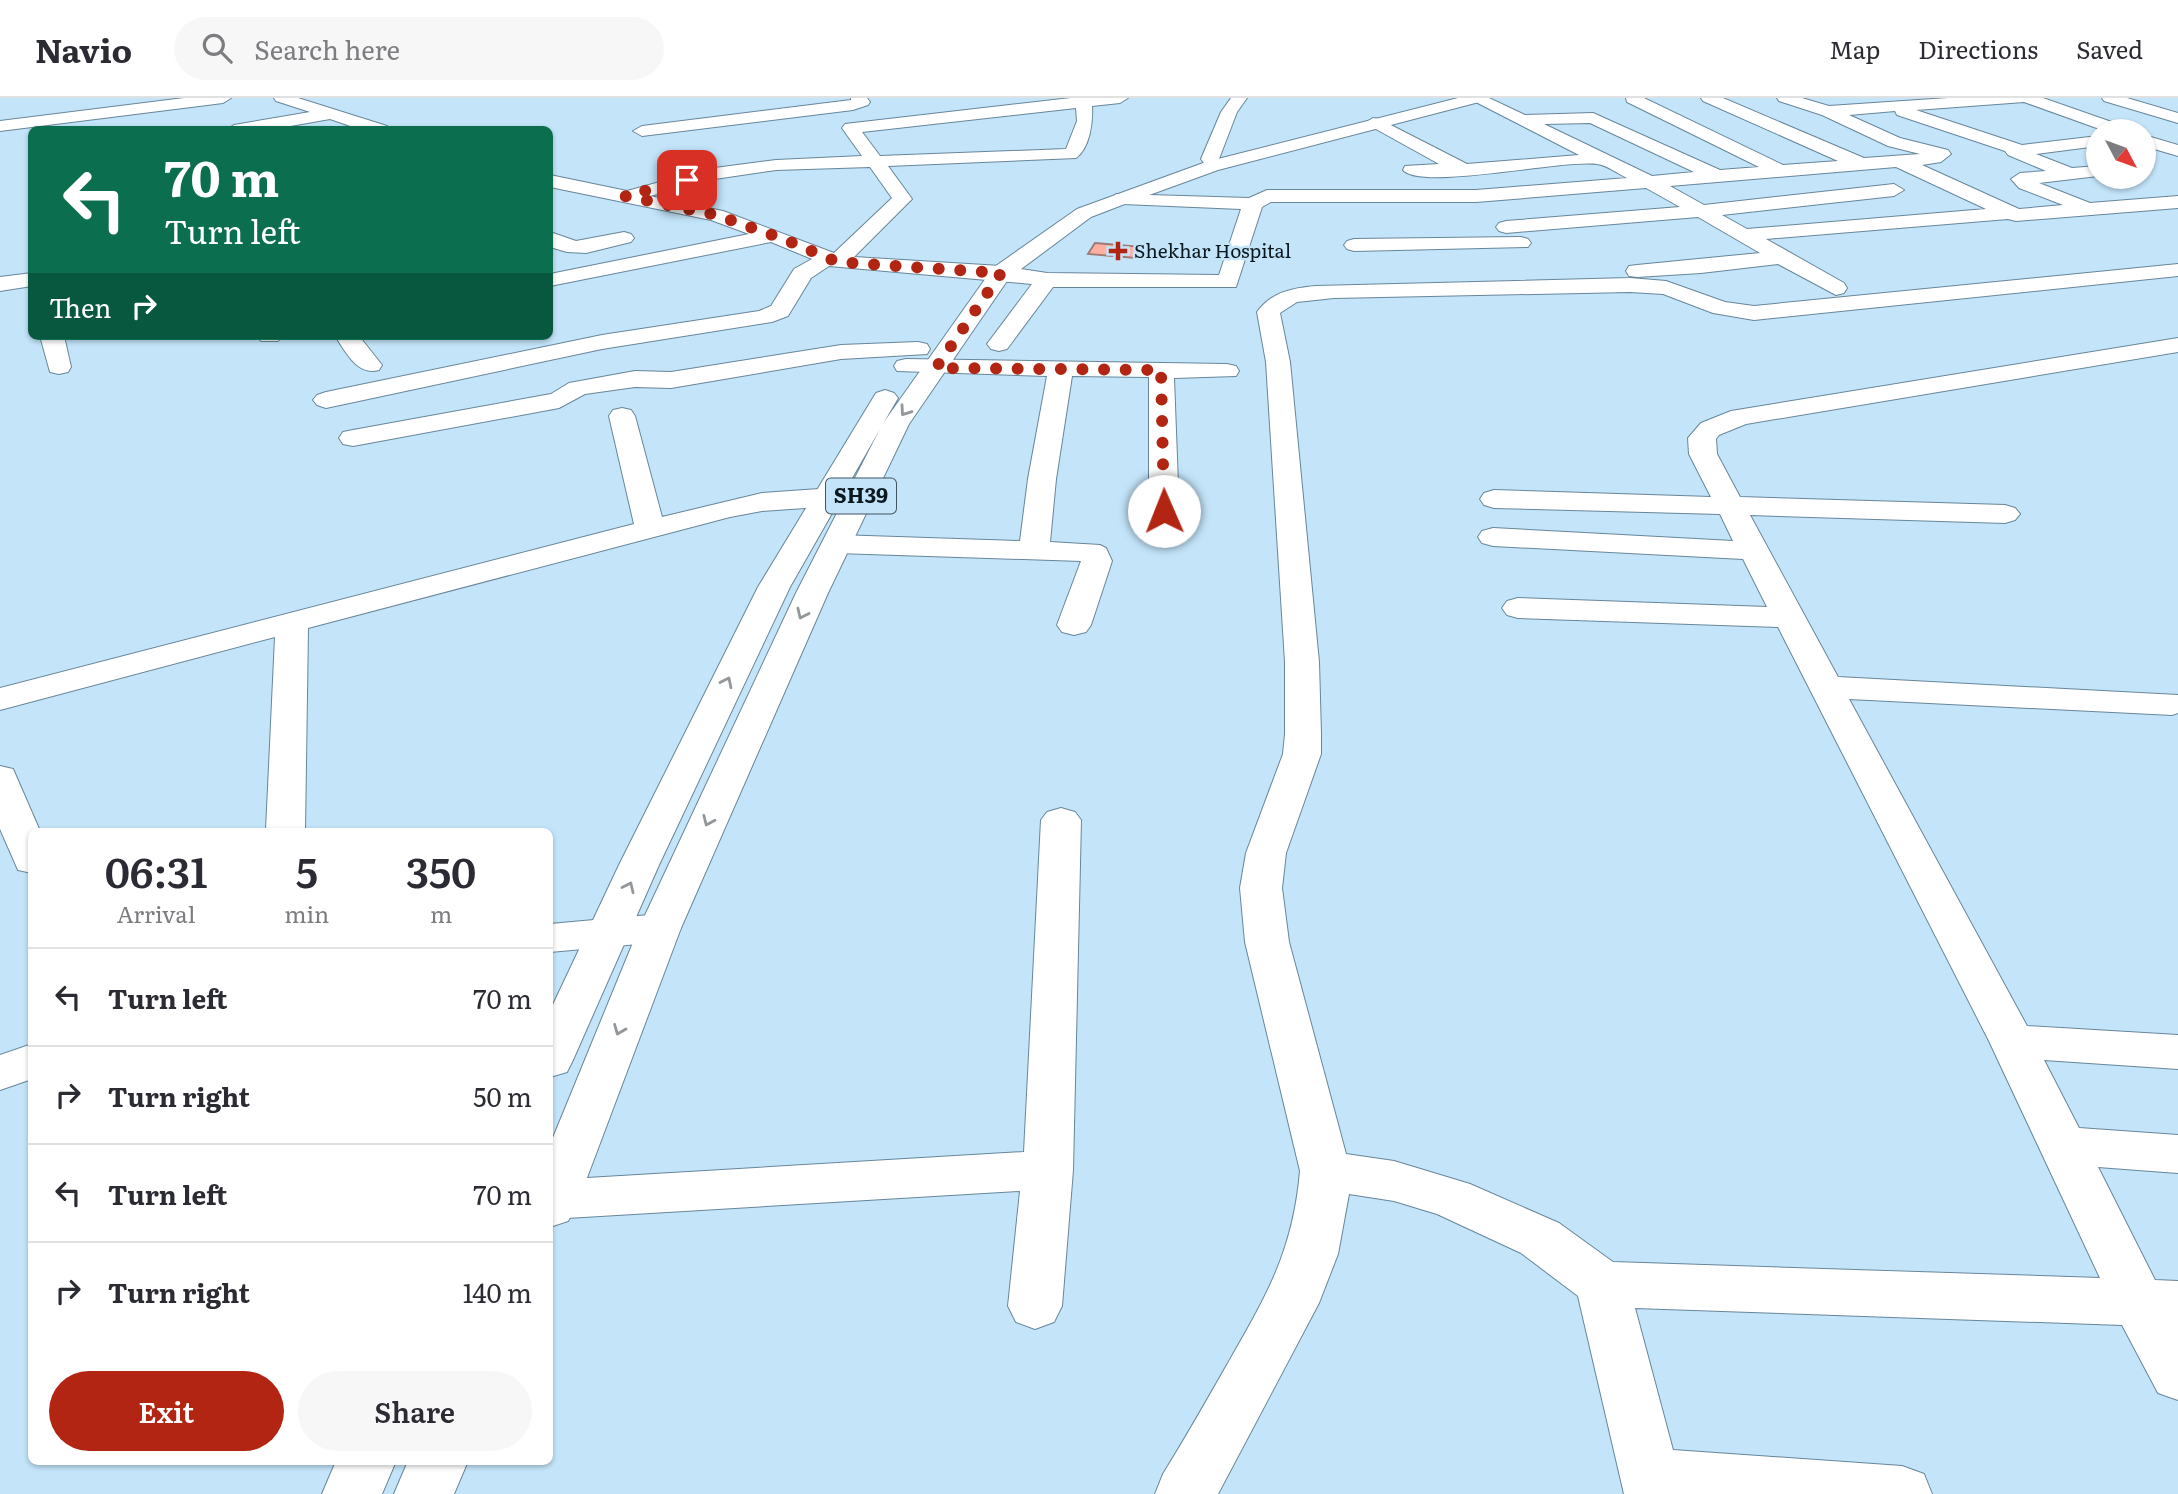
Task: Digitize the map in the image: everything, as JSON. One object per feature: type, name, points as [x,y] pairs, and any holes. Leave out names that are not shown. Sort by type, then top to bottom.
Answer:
[{"type":"street","points":[[0,126],[223,98]]},
{"type":"street","points":[[282,98],[303,106],[335,108],[373,126]]},
{"type":"street","points":[[745,98],[776,165]]},
{"type":"street","points":[[642,131],[761,132],[862,102],[859,98]]},
{"type":"street","points":[[326,400],[602,342],[764,317],[780,311],[802,274],[831,260],[902,198],[871,160],[851,128],[1081,100],[1120,98]]},
{"type":"street","points":[[1210,159],[1229,112],[1239,98]]},
{"type":"street","name":"SH39","points":[[553,1053],[688,762],[774,587],[826,496],[920,361],[1020,236],[1045,219],[1101,193],[1286,137],[1448,98]]},
{"type":"street","points":[[1626,100],[1656,98]]},
{"type":"street","points":[[1709,98],[1862,164]]},
{"type":"street","points":[[1123,198],[1253,204],[1267,196],[1476,196],[1935,158],[1942,154],[1894,142],[1828,111],[1785,98]]},
{"type":"street","points":[[1828,111],[1971,99],[2020,98]]},
{"type":"street","points":[[2028,98],[2087,119]]},
{"type":"street","points":[[2110,98],[2178,118]]},
{"type":"street","points":[[625,196],[707,175],[776,165],[1070,154],[1074,152],[1085,121],[1081,100]]},
{"type":"street","points":[[1626,100],[1781,171]]},
{"type":"street","points":[[1482,101],[1591,101]]},
{"type":"street","points":[[1482,101],[1652,183],[1836,288]]},
{"type":"street","name":"SH39","points":[[989,272],[1084,214],[1212,166],[1373,123],[1482,101]]},
{"type":"street","points":[[1892,106],[2017,149],[2086,142]]},
{"type":"street","points":[[252,126],[335,108]]},
{"type":"street","points":[[638,109],[642,131],[664,147]]},
{"type":"street","points":[[1522,120],[1593,118],[1717,176]]},
{"type":"street","points":[[1373,123],[1464,170]]},
{"type":"street","points":[[2156,148],[2174,160]]},
{"type":"street","points":[[2017,149],[2014,151],[2071,174]]},
{"type":"street","points":[[1392,170],[1464,170],[1601,158]]},
{"type":"street","points":[[1897,160],[2008,213]]},
{"type":"street","points":[[685,161],[707,175]]},
{"type":"street","points":[[2086,172],[2026,178],[2020,181],[2093,210]]},
{"type":"street","points":[[555,185],[625,196],[726,219],[773,235],[831,260],[989,272],[1047,280],[1228,282],[1360,279],[1537,261]]},
{"type":"street","points":[[1506,227],[1612,220],[1894,190]]},
{"type":"street","points":[[1476,196],[1537,261]]},
{"type":"street","points":[[1344,197],[1360,279]]},
{"type":"street","points":[[1743,235],[2178,202]]},
{"type":"street","points":[[1228,282],[1253,204]]},
{"type":"street","points":[[673,229],[726,219]]},
{"type":"street","points":[[553,240],[559,245],[573,248],[647,234]]},
{"type":"street","points":[[553,279],[773,235]]},
{"type":"street","points":[[1353,245],[1656,271],[1781,257]]},
{"type":"street","points":[[1185,1494],[1296,1296],[1313,1253],[1324,1199],[1325,1171],[1267,942],[1261,888],[1266,853],[1302,754],[1303,734],[1302,662],[1278,362],[1268,312],[1272,306],[1289,297],[1334,291],[1630,285],[1666,288],[1721,308],[1754,313],[2178,270]]},
{"type":"street","points":[[0,284],[28,280]]},
{"type":"street","points":[[999,344],[1047,280]]},
{"type":"street","points":[[53,340],[59,367]]},
{"type":"street","points":[[350,340],[370,365]]},
{"type":"street","points":[[2178,345],[1740,417],[1721,422],[1702,438],[1703,454],[2012,1041],[2063,1146],[2158,1303],[2178,1375]]},
{"type":"street","points":[[352,438],[559,400],[578,388],[645,378],[671,380],[841,352],[920,361],[1061,368],[1227,371]]},
{"type":"street","name":"SH39","points":[[553,1198],[660,928],[734,762],[896,424],[920,361]]},
{"type":"street","points":[[1034,551],[1042,480],[1061,368]]},
{"type":"street","points":[[1161,370],[1164,511]]},
{"type":"street","points":[[622,416],[650,528]]},
{"type":"street","points":[[0,699],[650,528],[762,502],[862,495]]},
{"type":"street","points":[[1494,499],[2005,514]]},
{"type":"street","points":[[1493,537],[1756,551]]},
{"type":"street","points":[[837,544],[1089,552],[1095,555],[1097,561],[1074,625]]},
{"type":"street","points":[[1518,608],[1791,618]]},
{"type":"street","points":[[286,828],[292,622]]},
{"type":"street","points":[[1826,687],[2172,704]]},
{"type":"street","points":[[688,762],[734,762]]},
{"type":"street","points":[[0,777],[28,850]]},
{"type":"street","points":[[1035,1306],[1048,1170],[1061,820]]},
{"type":"street","points":[[553,938],[660,928]]},
{"type":"street","points":[[2012,1041],[2178,1052]]},
{"type":"street","points":[[0,1073],[28,1062]]},
{"type":"street","points":[[2063,1146],[2178,1154]]},
{"type":"street","points":[[553,1203],[1048,1170]]},
{"type":"street","points":[[1325,1171],[1394,1181],[1452,1198],[1540,1238],[1602,1284],[2158,1303]]},
{"type":"street","points":[[1602,1284],[1652,1485],[1902,1494]]},
{"type":"street","points":[[424,1494],[436,1465]]},
{"type":"building","points":[[1095,243],[1143,247],[1136,258],[1088,254]]},
{"type":"place","name":"Shekhar Hospital","points":[[1118,251]]},
{"type":"route","points":[[687,180],[625,196],[716,215],[837,262],[1001,273],[936,368],[1161,370],[1164,511]]}]
